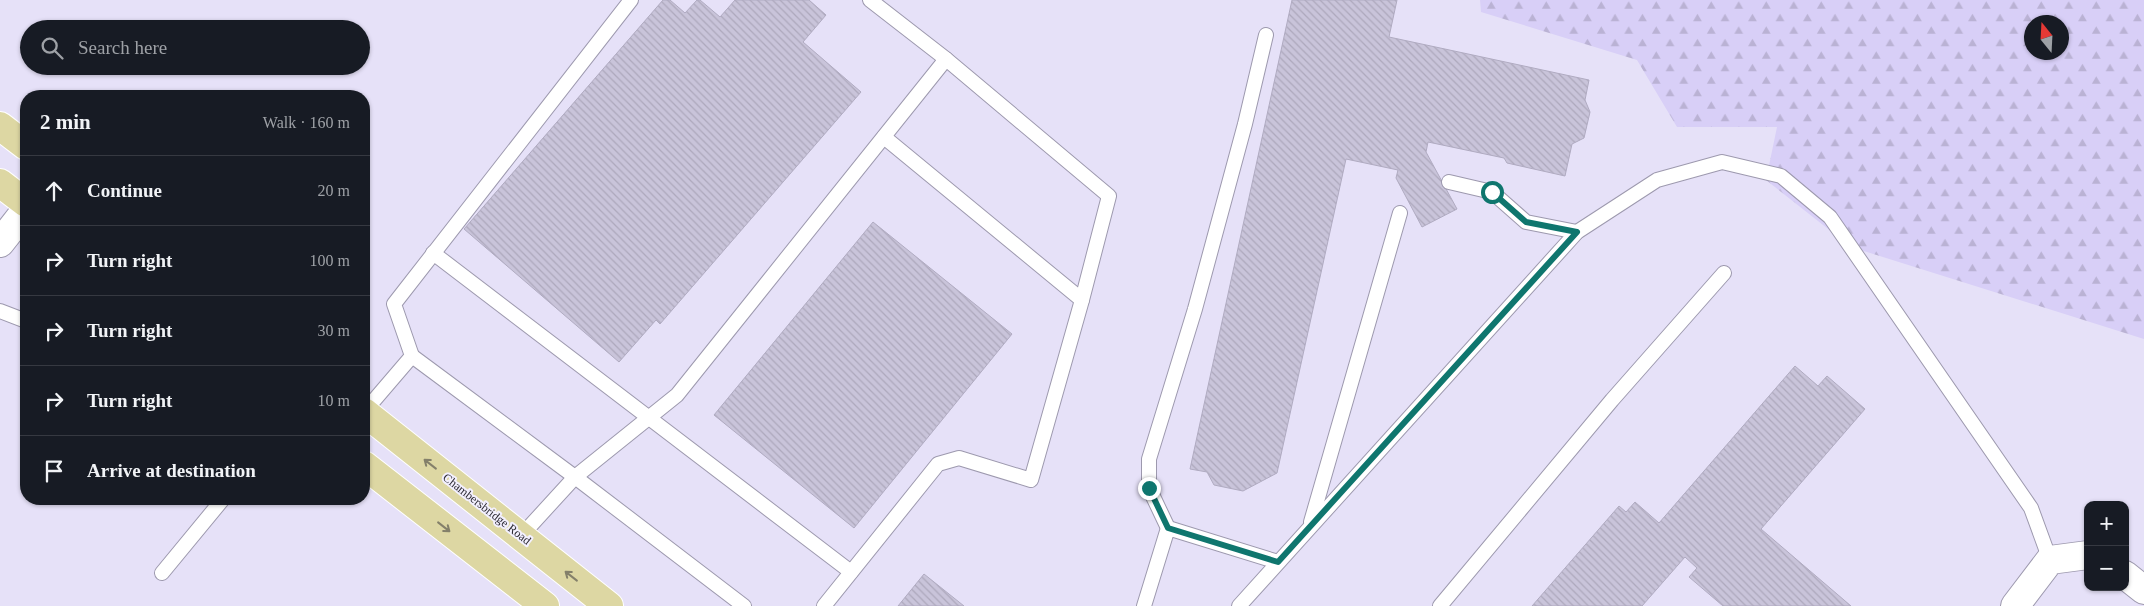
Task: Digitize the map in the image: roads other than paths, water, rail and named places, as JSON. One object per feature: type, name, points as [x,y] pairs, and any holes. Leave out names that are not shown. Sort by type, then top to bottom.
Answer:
[{"type":"main road","points":[[0,126],[20,141]]},
{"type":"main road","points":[[0,183],[20,198]]},
{"type":"main road","name":"Chambersbridge Road","points":[[370,417],[609,606]]},
{"type":"main road","points":[[370,470],[545,606]]},
{"type":"street","points":[[0,243],[20,218]]},
{"type":"street","points":[[2015,606],[2050,560],[2084,555]]},
{"type":"street","points":[[2129,578],[2144,590]]},
{"type":"lane","points":[[631,0],[394,304],[412,356],[744,606]]},
{"type":"lane","points":[[824,606],[938,464],[959,458],[1031,480],[1110,196],[946,59],[870,0]]},
{"type":"lane","points":[[1144,606],[1168,528],[1149,488],[1149,459],[1195,308],[1245,124],[1266,35]]},
{"type":"lane","points":[[521,536],[575,477],[677,395],[946,59]]},
{"type":"lane","points":[[884,137],[1082,300]]},
{"type":"lane","points":[[1239,606],[1577,232],[1657,180],[1722,162],[1781,176],[1830,218],[2030,508],[2050,560]]},
{"type":"lane","points":[[1448,182],[1492,192],[1526,222],[1577,232]]},
{"type":"lane","points":[[1310,526],[1400,213]]},
{"type":"lane","points":[[433,254],[851,572]]},
{"type":"lane","points":[[1440,606],[1612,400],[1724,273]]},
{"type":"lane","points":[[0,311],[20,319]]},
{"type":"lane","points":[[370,405],[412,356]]},
{"type":"lane","points":[[162,573],[217,505]]},
{"type":"lane","points":[[1168,528],[1278,562]]}]
